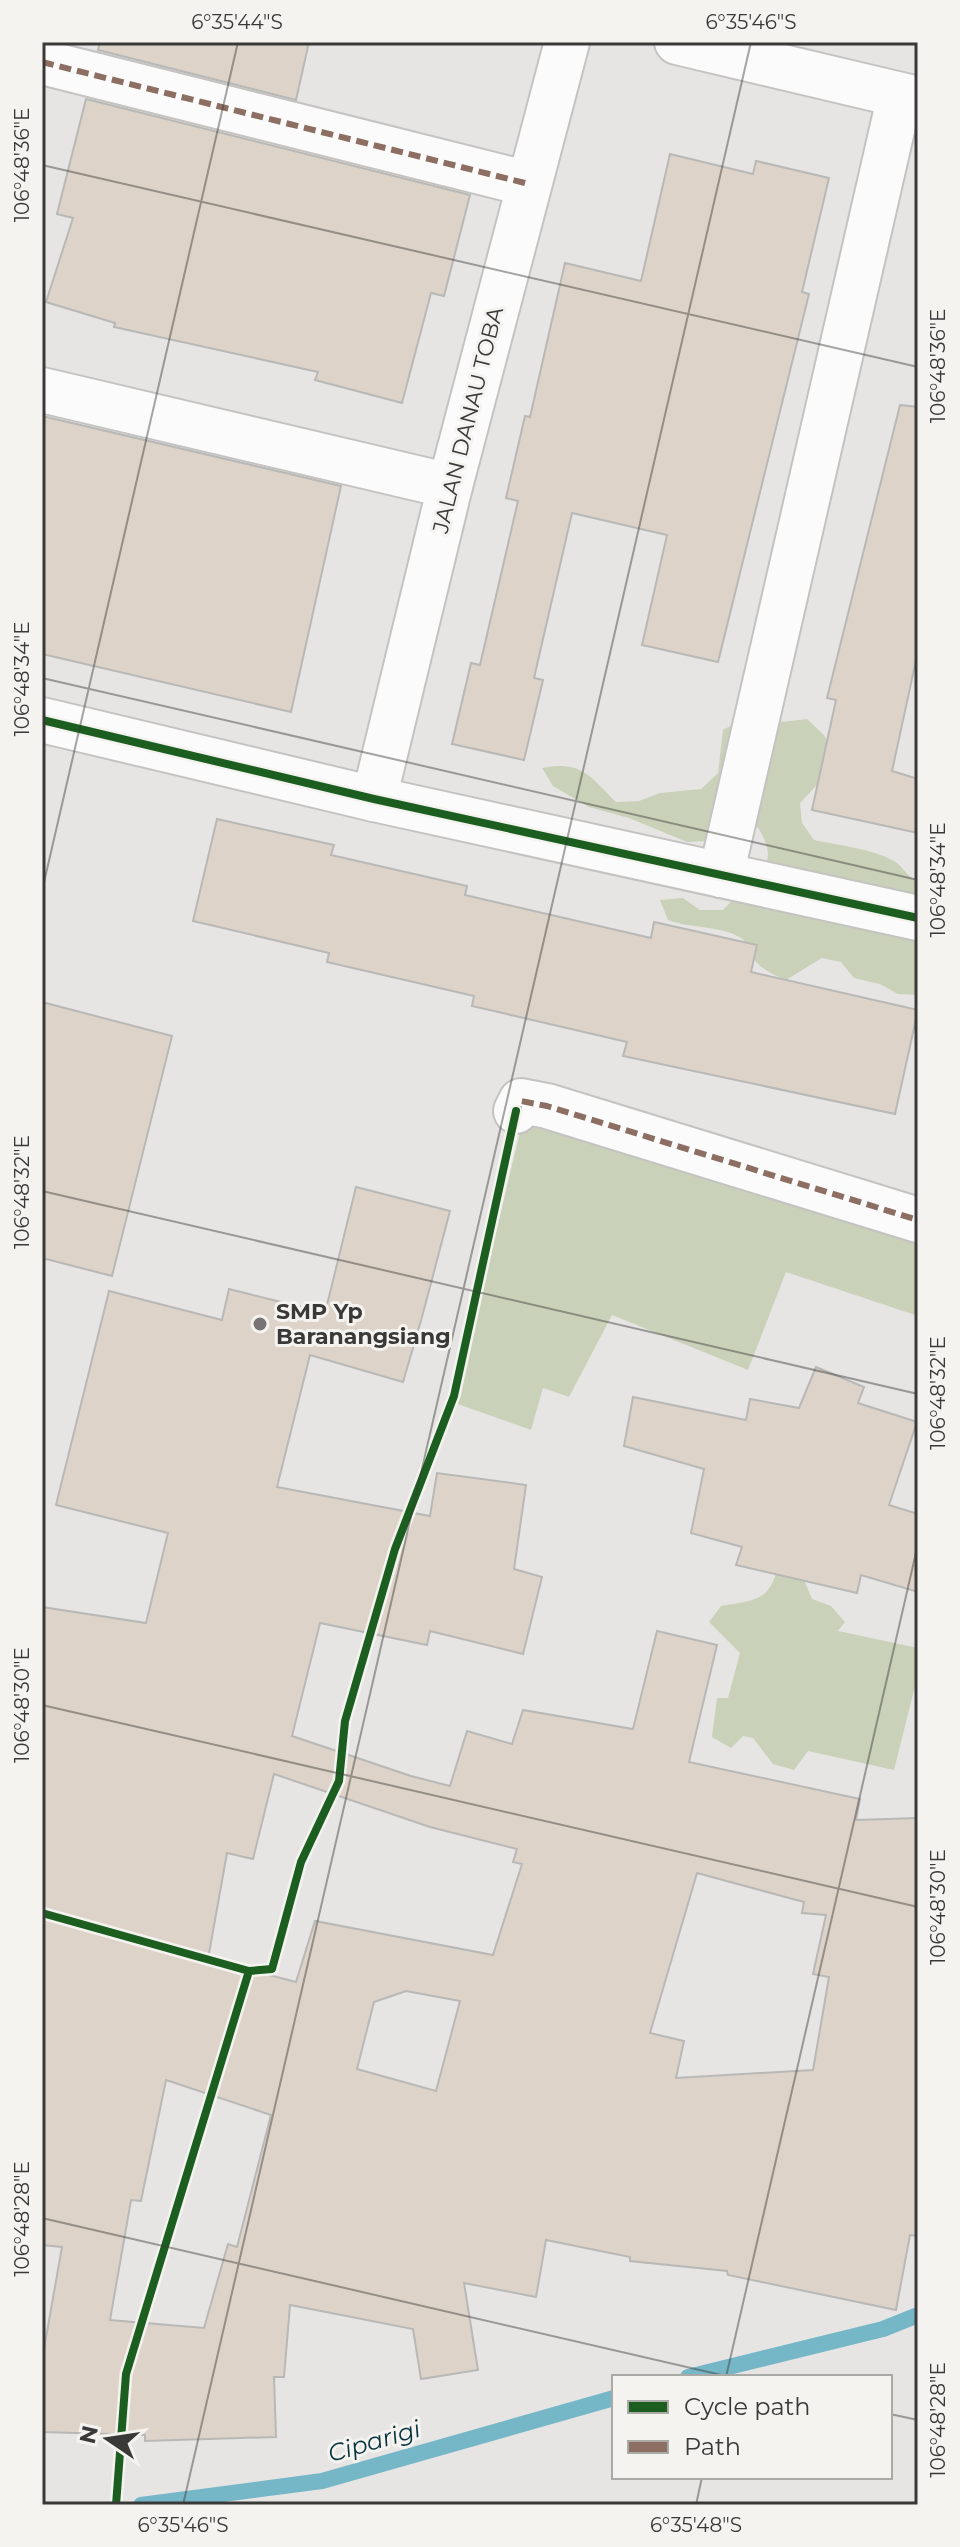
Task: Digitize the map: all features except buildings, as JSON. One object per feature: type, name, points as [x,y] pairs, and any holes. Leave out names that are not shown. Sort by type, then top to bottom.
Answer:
[{"type":"street","points":[[46,42],[42,61],[529,184]]},
{"type":"street","name":"JALAN DANAU TOBA","points":[[374,799],[450,486],[567,42]]},
{"type":"street","points":[[677,42],[909,97],[721,875]]},
{"type":"street","points":[[42,390],[450,486]]},
{"type":"street","points":[[42,720],[374,799],[918,918]]},
{"type":"street","points":[[516,1111],[521,1101],[547,1106],[918,1220]]},
{"type":"green space","points":[[743,719],[764,724],[807,719],[824,735],[834,754],[828,773],[800,803],[802,823],[814,840],[885,857],[918,881],[918,995],[898,994],[880,984],[854,978],[841,962],[822,958],[786,980],[761,966],[741,938],[724,931],[668,920],[660,900],[683,898],[700,910],[723,910],[755,881],[767,862],[768,850],[753,821],[707,841],[687,842],[629,818],[589,807],[553,786],[542,768],[576,768],[616,802],[639,801],[660,793],[701,789],[718,773],[723,730]]},
{"type":"green space","points":[[525,1111],[918,1206],[918,1316],[786,1272],[748,1370],[612,1315],[569,1397],[543,1388],[531,1430],[455,1403]]},
{"type":"green space","points":[[778,1564],[804,1580],[812,1599],[831,1606],[845,1622],[838,1631],[918,1648],[918,1674],[894,1770],[808,1751],[794,1770],[773,1764],[753,1738],[743,1736],[731,1748],[712,1737],[717,1698],[728,1698],[740,1653],[709,1622],[721,1606],[752,1600],[766,1592]]},
{"type":"waterway","name":"Ciparigi","points":[[696,2375],[883,2329],[918,2315]]},
{"type":"waterway","name":"Ciparigi","points":[[141,2505],[322,2481],[612,2399]]},
{"type":"marked path","points":[[42,62],[529,184]]},
{"type":"marked path","points":[[515,1117],[521,1101],[547,1106],[918,1220]]},
{"type":"cycle path","points":[[42,720],[374,799],[918,918]]},
{"type":"cycle path","points":[[116,2505],[126,2374],[249,1971],[272,1969],[301,1862],[339,1781],[345,1721],[395,1549],[454,1396],[516,1111]]},
{"type":"cycle path","points":[[42,1913],[249,1971]]},
{"type":"place","name":"SMP Yp Baranangsiang","points":[[260,1324]]}]
